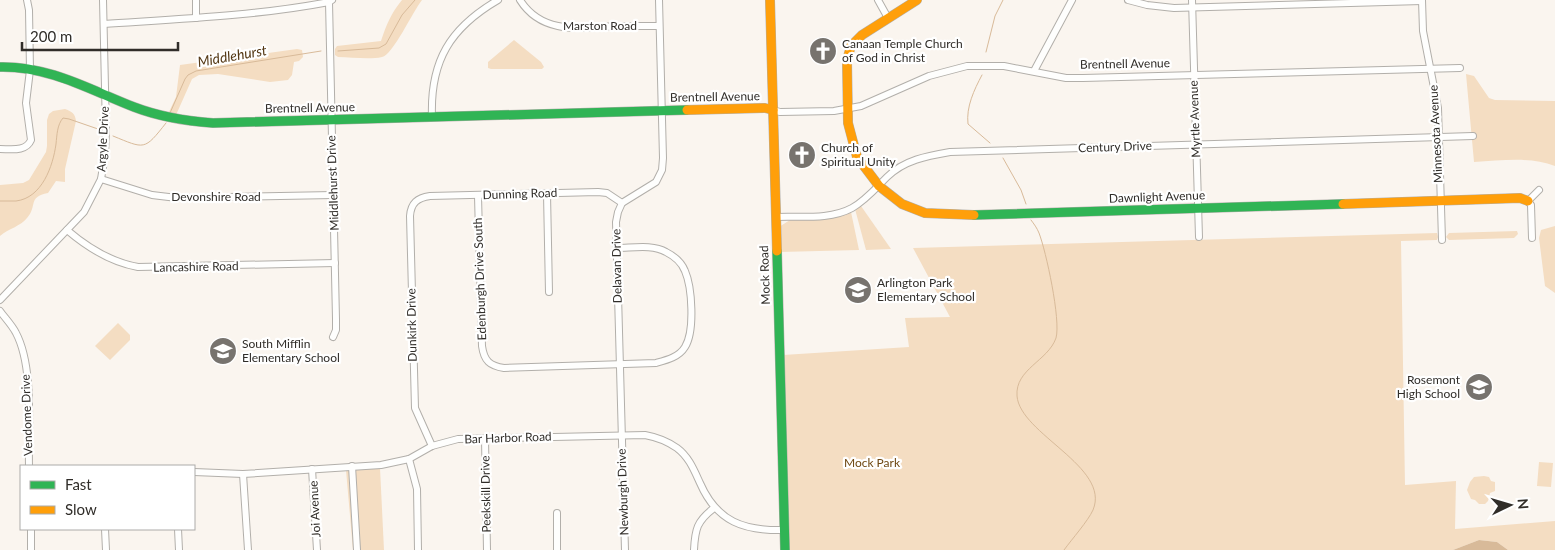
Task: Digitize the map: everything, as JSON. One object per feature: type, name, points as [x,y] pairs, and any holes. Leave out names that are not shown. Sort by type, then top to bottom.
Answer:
[{"type":"street","points":[[0,149],[21,149],[29,146],[32,134],[26,103],[30,70],[29,10],[27,0]]},
{"type":"street","name":"Argyle Drive","points":[[0,300],[84,212],[102,179],[105,155],[103,0]]},
{"type":"street","points":[[196,0],[196,18]]},
{"type":"street","points":[[432,117],[433,88],[441,57],[456,32],[475,14],[498,0]]},
{"type":"street","name":"Marston Road","points":[[520,0],[524,6],[539,18],[560,27],[659,26]]},
{"type":"street","points":[[622,203],[656,182],[662,170],[659,0]]},
{"type":"street","name":"Mock Road","points":[[770,0],[785,550]]},
{"type":"street","points":[[878,0],[888,18]]},
{"type":"street","name":"Dawnlight Avenue","points":[[917,0],[862,35],[851,46],[847,60],[847,108],[848,123],[857,157],[879,186],[902,204],[926,213],[1198,208],[1520,198],[1528,201]]},
{"type":"street","points":[[1034,71],[1072,0]]},
{"type":"street","points":[[1128,0],[1147,5],[1192,8],[1422,1]]},
{"type":"street","name":"Myrtle Avenue","points":[[1192,0],[1199,237]]},
{"type":"street","points":[[104,24],[291,9],[330,1]]},
{"type":"street","name":"Middlehurst Drive","points":[[330,1],[336,324],[333,337]]},
{"type":"street","name":"Minnesota Avenue","points":[[1422,1],[1423,31],[1438,108],[1442,240]]},
{"type":"street","name":"Brentnell Avenue","points":[[0,67],[30,70],[71,79],[120,102],[150,112],[173,119],[212,123],[765,108],[780,112],[834,111],[861,106],[929,76],[967,66],[1004,66],[1066,78],[1460,68]]},
{"type":"street","name":"Century Drive","points":[[776,217],[826,216],[851,209],[870,195],[888,176],[917,158],[950,152],[1473,136]]},
{"type":"street","name":"Devonshire Road","points":[[102,179],[152,196],[178,198],[333,195]]},
{"type":"street","points":[[1532,238],[1531,205],[1528,201],[1539,190]]},
{"type":"street","name":"Dunning Road","points":[[415,201],[422,197],[430,196],[598,192],[607,193],[622,203]]},
{"type":"street","points":[[547,194],[549,292]]},
{"type":"street","name":"Edenburgh Drive South","points":[[478,196],[482,346],[487,362],[495,367],[504,368],[620,364]]},
{"type":"street","name":"Dunkirk Drive","points":[[415,201],[410,208],[415,408],[432,446]]},
{"type":"street","name":"Delavan Drive","points":[[622,203],[616,222],[622,434]]},
{"type":"street","name":"Lancashire Road","points":[[67,230],[87,247],[122,264],[138,267],[335,263]]},
{"type":"street","points":[[617,248],[647,247],[665,251],[680,262],[685,270],[689,287],[690,330],[685,347],[673,359],[656,363],[620,364]]},
{"type":"street","name":"Vendome Drive","points":[[0,311],[16,333],[25,361],[28,386],[29,465]]},
{"type":"street","name":"Newburgh Drive","points":[[622,434],[625,550]]},
{"type":"street","name":"Bar Harbor Road","points":[[195,472],[243,474],[381,464],[409,459],[432,446],[458,439],[644,435],[663,440],[677,448],[689,461],[714,508],[732,522],[746,528],[784,530]]},
{"type":"street","name":"Peekskill Drive","points":[[485,439],[488,550]]},
{"type":"street","points":[[409,459],[417,489],[418,550]]},
{"type":"street","points":[[352,466],[357,550]]},
{"type":"street","name":"Joi Avenue","points":[[312,469],[317,550]]},
{"type":"street","points":[[243,474],[248,550]]},
{"type":"street","points":[[694,550],[696,530],[700,520],[714,508]]},
{"type":"street","points":[[557,513],[557,550]]},
{"type":"street","points":[[31,530],[31,550]]},
{"type":"street","points":[[105,530],[106,550]]},
{"type":"street","points":[[178,530],[179,550]]},
{"type":"green space","points":[[402,0],[422,0],[387,54],[382,57],[371,58],[338,57],[335,55],[337,46],[381,41],[389,20]]},
{"type":"green space","points":[[514,40],[541,62],[544,67],[542,69],[488,68],[488,62]]},
{"type":"green space","points":[[297,49],[302,50],[303,57],[299,61],[294,62],[292,75],[288,80],[270,82],[218,74],[199,75],[192,79],[176,115],[168,114],[176,97],[180,65]]},
{"type":"green space","points":[[1466,74],[1474,76],[1489,98],[1495,100],[1555,101],[1555,166],[1525,160],[1474,162]]},
{"type":"green space","points":[[65,109],[73,113],[76,121],[65,169],[65,182],[56,181],[48,193],[37,197],[30,214],[24,221],[0,236],[0,185],[23,183],[29,180],[46,152],[47,120],[49,114],[53,111]]},
{"type":"green space","points":[[861,206],[891,249],[866,250],[855,209]]},
{"type":"green space","points":[[851,212],[859,250],[780,252],[779,227],[790,220],[833,218]]},
{"type":"green space","points":[[1555,226],[1555,293],[1545,286],[1539,238],[1541,230]]},
{"type":"green space","points":[[1517,231],[1518,234],[1514,238],[1449,240],[1446,237],[1449,233]]},
{"type":"green space","name":"Mock Park","points":[[1437,233],[1437,240],[1401,241],[1405,485],[1456,481],[1455,529],[1555,521],[1555,550],[1508,550],[1497,542],[1479,540],[1453,550],[788,550],[783,355],[909,347],[905,318],[950,317],[913,248]]},
{"type":"green space","points":[[118,323],[130,335],[130,340],[110,360],[95,346]]},
{"type":"green space","points":[[1539,462],[1553,463],[1551,487],[1537,486]]},
{"type":"green space","points":[[380,468],[384,550],[353,550],[346,470]]},
{"type":"green space","points":[[1474,477],[1489,477],[1491,481],[1495,482],[1495,491],[1490,493],[1485,504],[1479,504],[1471,499],[1467,490]]},
{"type":"shaded area","points":[[1479,540],[1497,542],[1508,550],[1453,550]]},
{"type":"waterway","name":"Middlehurst","points":[[338,51],[379,48],[386,44],[402,15],[415,0]]},
{"type":"waterway","points":[[986,52],[995,16],[1003,0]]},
{"type":"waterway","name":"Middlehurst","points":[[170,113],[185,79],[196,71],[321,51]]},
{"type":"waterway","points":[[982,75],[969,105],[968,124],[990,143]]},
{"type":"waterway","name":"Middlehurst","points":[[0,201],[25,199],[33,194],[45,180],[52,162],[58,127],[63,118],[98,129]]},
{"type":"waterway","name":"Middlehurst","points":[[113,136],[143,145],[153,139],[166,123]]},
{"type":"waterway","points":[[1003,158],[1021,190],[1026,204]]},
{"type":"waterway","points":[[1031,220],[1039,233],[1045,254],[1055,302],[1057,329],[1056,338],[1052,346],[1021,379],[1017,396],[1022,410],[1033,424],[1078,465],[1089,479],[1095,494],[1091,514],[1064,550]]},
{"type":"traffic: fast","points":[[0,67],[36,70],[69,80],[134,107],[163,116],[213,123],[687,110]]},
{"type":"traffic: fast","points":[[974,215],[1343,204]]},
{"type":"traffic: fast","points":[[777,251],[785,550]]},
{"type":"traffic: slow","points":[[770,0],[777,251]]},
{"type":"traffic: slow","points":[[917,0],[862,35],[851,46],[847,60],[848,123],[857,157],[879,186],[902,204],[925,213],[974,215]]},
{"type":"traffic: slow","points":[[687,110],[765,108],[773,110]]},
{"type":"traffic: slow","points":[[1343,204],[1520,198],[1528,201]]},
{"type":"place","name":"Canaan Temple Church of God in Christ","points":[[823,51]]},
{"type":"place","name":"Church of Spiritual Unity","points":[[802,155]]},
{"type":"place","name":"Arlington Park Elementary School","points":[[858,290]]},
{"type":"place","name":"South Mifflin Elementary School","points":[[223,351]]},
{"type":"place","name":"Rosemont High School","points":[[1479,387]]}]
